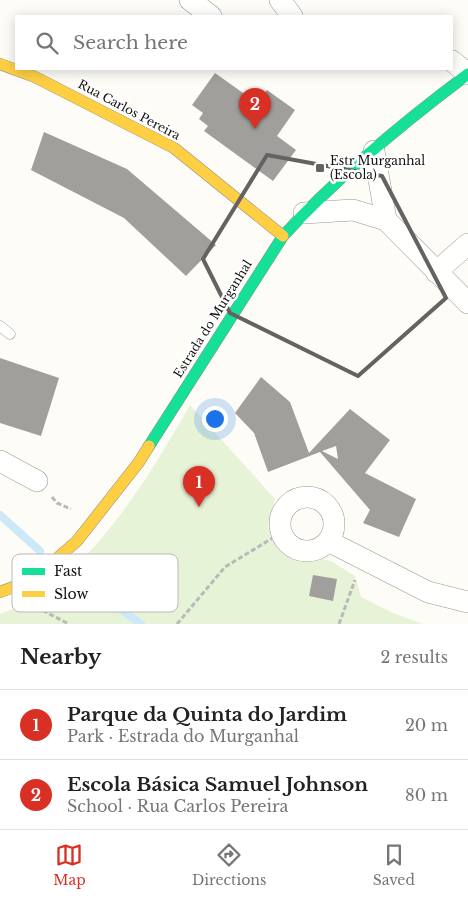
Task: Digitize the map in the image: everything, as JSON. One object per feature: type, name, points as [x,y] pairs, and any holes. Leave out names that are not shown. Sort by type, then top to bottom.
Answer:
[{"type":"street","points":[[190,0],[210,15]]},
{"type":"street","points":[[280,0],[291,15]]},
{"type":"street","points":[[453,62],[468,74]]},
{"type":"street","name":"Rua Carlos Pereira","points":[[0,64],[15,70]]},
{"type":"street","name":"Rua Carlos Pereira","points":[[16,70],[44,81],[174,148],[283,236]]},
{"type":"street","name":"Estrada do Murganhal","points":[[63,554],[78,541],[139,462],[283,236],[304,212],[421,110],[468,74]]},
{"type":"street","points":[[374,151],[386,220]]},
{"type":"street","points":[[304,212],[353,210],[386,220],[468,303]]},
{"type":"street","points":[[436,272],[468,244]]},
{"type":"street","points":[[0,461],[37,481]]},
{"type":"street","points":[[306,497],[315,498],[323,502],[333,516],[332,534],[321,547],[304,551],[289,543],[283,536],[281,518],[284,510],[290,503],[298,499],[306,497]]},
{"type":"street","points":[[328,541],[428,592],[468,602]]},
{"type":"street","name":"Estrada do Murganhal","points":[[0,592],[12,587]]},
{"type":"lane","points":[[0,326],[10,334]]},
{"type":"path","points":[[37,481],[57,503],[95,519]]},
{"type":"path","points":[[178,623],[226,567],[271,539],[283,536]]},
{"type":"path","points":[[340,624],[362,559]]},
{"type":"path","points":[[45,612],[69,624]]},
{"type":"highlighted area","points":[[267,155],[382,176],[446,298],[358,376],[230,313],[203,259]]},
{"type":"green space","points":[[190,405],[275,499],[268,527],[271,539],[281,551],[293,556],[331,561],[355,576],[361,597],[393,613],[423,624],[0,624],[0,614],[12,609],[12,612],[178,612],[178,554],[87,554],[112,526],[166,447]]},
{"type":"building","points":[[215,73],[257,103],[267,90],[295,110],[277,136],[296,150],[273,181],[204,131],[208,126],[199,119],[203,113],[192,105]]},
{"type":"building","points":[[44,132],[127,169],[216,245],[186,276],[124,218],[31,170]]},
{"type":"building","points":[[0,358],[59,378],[41,436],[0,423]]},
{"type":"building","points":[[261,377],[290,402],[309,453],[350,409],[390,440],[365,473],[416,499],[399,537],[363,523],[370,510],[320,452],[268,472],[254,433],[235,413]],"holes":[[[336,446],[338,459],[322,451]]]},
{"type":"building","points":[[313,575],[337,579],[333,601],[309,596]]},
{"type":"waterway","points":[[0,515],[40,551]]},
{"type":"waterway","points":[[124,612],[141,624]]},
{"type":"traffic: fast","points":[[149,446],[283,236],[348,171],[468,74]]},
{"type":"traffic: slow","points":[[0,64],[15,70]]},
{"type":"traffic: slow","points":[[16,70],[35,77],[174,148],[283,236]]},
{"type":"traffic: slow","points":[[62,554],[77,541],[139,462],[149,446]]},
{"type":"traffic: slow","points":[[0,592],[12,588]]},
{"type":"place","name":"Escola Básica Samuel Johnson","points":[[255,129]]},
{"type":"place","name":"Estr Murganhal (Escola)","points":[[320,168]]},
{"type":"place","name":"Parque da Quinta do Jardim","points":[[199,507]]}]
